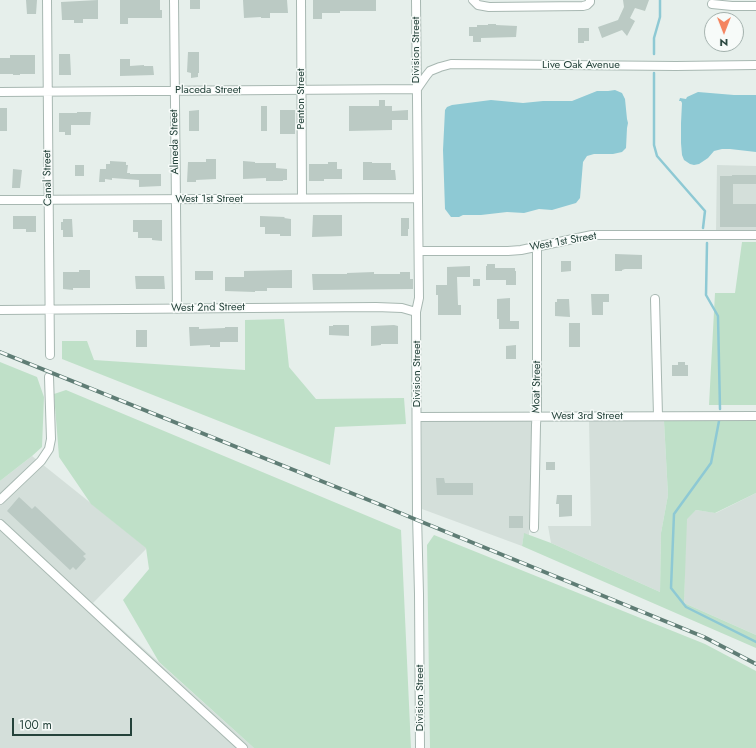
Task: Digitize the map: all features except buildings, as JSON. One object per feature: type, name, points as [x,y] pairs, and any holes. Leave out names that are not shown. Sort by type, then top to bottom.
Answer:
[{"type":"street","name":"Canal Street","points":[[47,0],[50,355]]},
{"type":"street","name":"Almeda Street","points":[[174,0],[177,309]]},
{"type":"street","name":"Penton Street","points":[[301,0],[302,198]]},
{"type":"street","name":"Division Street","points":[[416,0],[419,251],[419,298],[416,312],[420,748]]},
{"type":"street","points":[[474,1],[478,5],[490,7],[583,6],[587,5],[590,1]]},
{"type":"street","points":[[712,4],[756,6]]},
{"type":"street","name":"Live Oak Avenue","points":[[417,89],[430,71],[451,64],[661,66],[756,65]]},
{"type":"street","name":"Placeda Street","points":[[0,92],[417,89]]},
{"type":"street","name":"West 1st Street","points":[[0,200],[418,198]]},
{"type":"street","name":"West 1st Street","points":[[419,251],[521,250],[592,235],[756,235]]},
{"type":"street","name":"Moat Street","points":[[534,528],[537,246]]},
{"type":"street","points":[[655,299],[658,416]]},
{"type":"street","name":"West 2nd Street","points":[[0,310],[376,307],[402,308],[416,312]]},
{"type":"street","points":[[0,500],[41,461],[49,449],[51,439],[49,377]]},
{"type":"street","name":"West 3rd Street","points":[[417,417],[756,416]]},
{"type":"street","points":[[0,524],[243,748]]},
{"type":"shaded area","points":[[717,165],[756,166],[756,231],[716,232]]},
{"type":"shaded area","points":[[589,420],[664,421],[668,495],[661,533],[660,592],[551,543],[548,526],[591,526]]},
{"type":"shaded area","points":[[422,421],[532,421],[529,535],[524,534],[522,546],[422,509]]},
{"type":"shaded area","points":[[32,456],[147,548],[93,603],[254,748],[0,748],[0,481]]},
{"type":"shaded area","points":[[756,493],[756,635],[684,603],[686,519],[696,510],[716,513]]},
{"type":"green space","points":[[742,242],[756,242],[756,405],[709,405],[715,293],[735,293]]},
{"type":"green space","points":[[284,319],[289,367],[316,399],[404,398],[406,424],[335,427],[330,465],[62,359],[62,341],[87,341],[94,360],[245,370],[245,320]]},
{"type":"green space","points":[[0,362],[37,377],[44,397],[42,447],[0,481]]},
{"type":"green space","points":[[66,390],[401,530],[411,748],[254,748],[159,662],[123,600],[149,569],[146,548],[91,504],[59,457],[54,394]]},
{"type":"green space","points":[[756,419],[756,493],[715,513],[696,510],[687,519],[684,603],[756,635],[756,648],[522,546],[524,533],[551,543],[660,592],[661,533],[668,495],[664,421]]},
{"type":"green space","points":[[434,535],[705,644],[756,671],[756,748],[430,748],[427,545]]},
{"type":"water","points":[[615,90],[622,93],[625,99],[628,123],[626,148],[622,152],[613,154],[594,154],[587,156],[583,162],[580,198],[576,203],[552,210],[539,209],[524,213],[507,212],[481,215],[463,215],[459,217],[451,217],[445,209],[443,150],[445,110],[447,107],[491,100],[523,103],[572,101],[597,91]]},
{"type":"water","points":[[698,92],[756,95],[756,152],[722,149],[714,151],[708,158],[699,164],[690,164],[684,160],[681,143],[682,103],[679,101],[680,98],[686,99],[687,97]]},
{"type":"waterway","points":[[654,54],[654,38],[660,17],[660,0]]},
{"type":"waterway","points":[[654,73],[654,145],[657,156],[705,211],[703,228]]},
{"type":"waterway","points":[[707,243],[706,295],[718,316],[720,409]]},
{"type":"waterway","points":[[719,421],[711,463],[674,514],[671,588],[686,607],[756,642]]},
{"type":"railway","points":[[0,352],[704,637],[756,664]]}]
